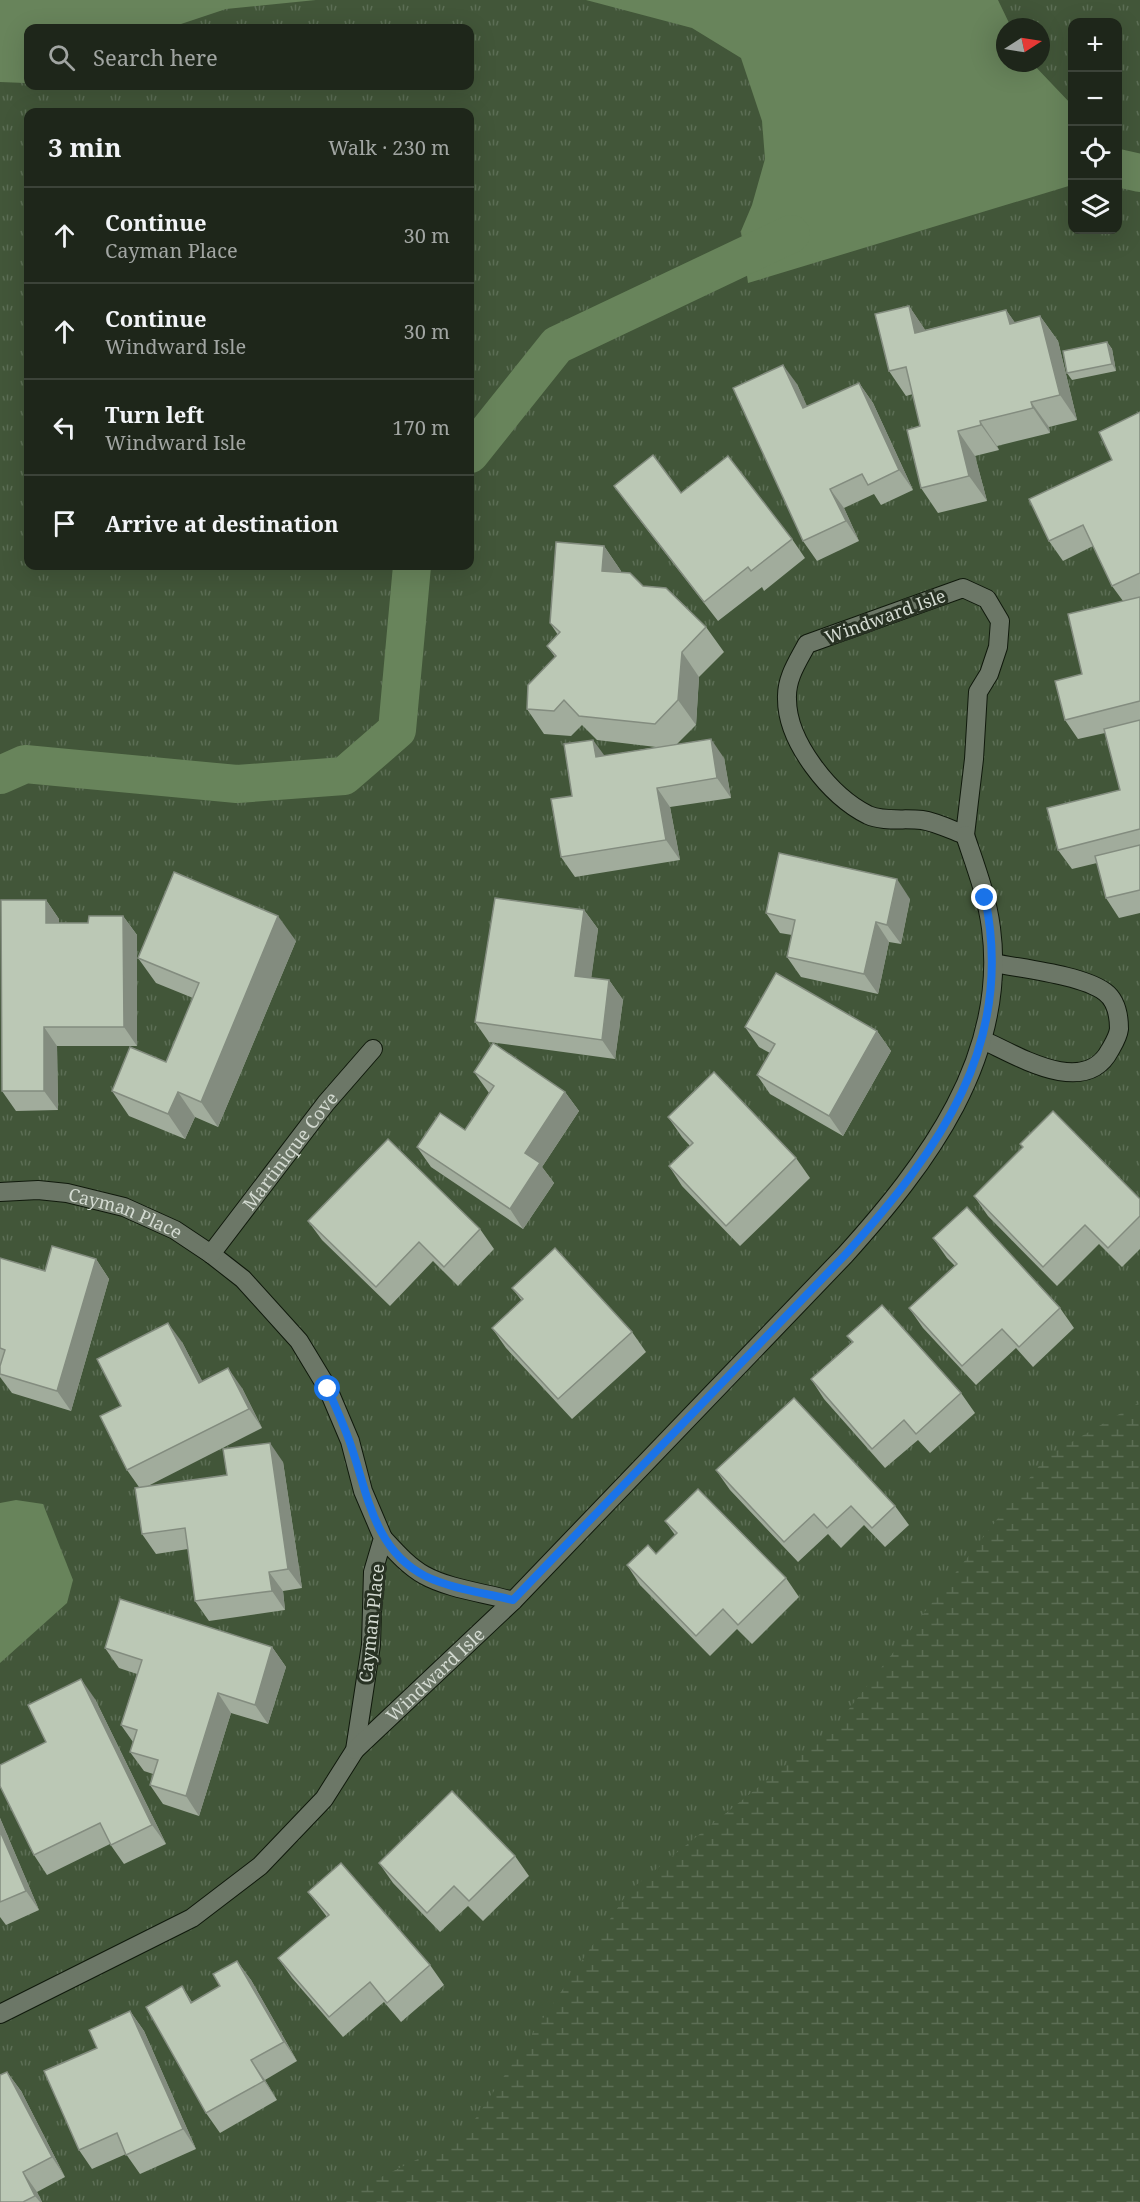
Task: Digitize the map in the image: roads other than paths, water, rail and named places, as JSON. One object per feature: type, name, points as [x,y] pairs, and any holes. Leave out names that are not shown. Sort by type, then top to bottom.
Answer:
[{"type":"street","name":"Windward Isle","points":[[355,1750],[513,1600],[845,1255],[897,1197],[940,1133],[973,1068],[990,1013],[994,963],[991,926],[985,898],[965,835],[974,759],[978,692],[989,674],[998,646],[1000,621],[987,599],[963,588],[807,644],[791,673],[786,698],[789,723],[814,768],[849,802],[869,816],[924,820],[965,835]]},
{"type":"street","points":[[983,1040],[1056,1072],[1083,1071],[1105,1061],[1118,1035],[1119,1012],[1106,993],[1085,982],[994,963]]},
{"type":"street","name":"Martinique Cove","points":[[211,1254],[326,1103],[373,1049]]},
{"type":"street","name":"Cayman Place","points":[[0,1192],[38,1190],[96,1198],[124,1207],[175,1230],[211,1254],[263,1298],[299,1341],[328,1389],[350,1441],[363,1491],[383,1538],[373,1572],[371,1645],[355,1750],[324,1799],[261,1866],[239,1885],[192,1918],[0,2014]]},
{"type":"street","points":[[383,1538],[403,1560],[424,1575],[448,1585],[513,1600]]},
{"type":"waterway","points":[[1122,169],[1140,173]]},
{"type":"waterway","points":[[474,449],[557,345],[791,234]]},
{"type":"waterway","points":[[0,775],[25,764],[237,784],[344,776],[397,730],[412,570]]}]
